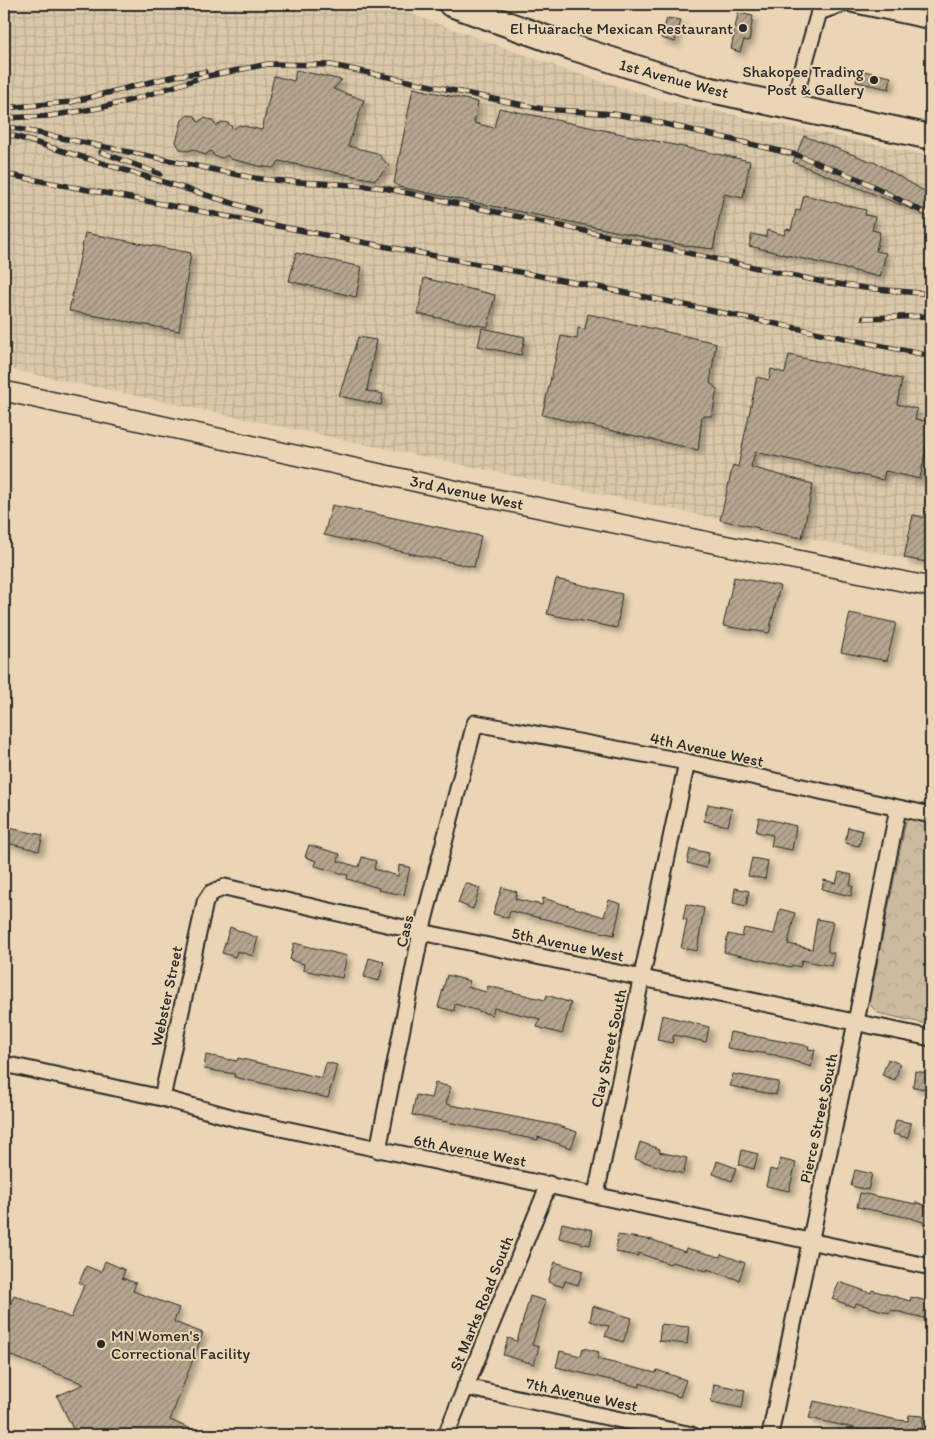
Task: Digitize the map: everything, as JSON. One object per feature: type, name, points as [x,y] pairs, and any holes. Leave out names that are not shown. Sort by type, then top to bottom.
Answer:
[{"type":"main road","name":"1st Avenue West","points":[[452,4],[632,68],[697,87],[931,137]]},
{"type":"street","points":[[792,107],[819,12],[843,4],[931,21]]},
{"type":"street","name":"3rd Avenue West","points":[[4,391],[481,496],[931,587]]},
{"type":"street","name":"4th Avenue West","points":[[475,723],[687,762],[931,815]]},
{"type":"street","name":"Cass","points":[[378,1150],[421,932],[475,723]]},
{"type":"street","name":"Clay Street South","points":[[596,1194],[687,762]]},
{"type":"street","name":"Pierce Street South","points":[[770,1435],[856,1022],[898,808]]},
{"type":"street","name":"5th Avenue West","points":[[205,902],[211,893],[225,887],[421,932],[931,1038]]},
{"type":"street","name":"Webster Street","points":[[162,1098],[205,902]]},
{"type":"street","name":"6th Avenue West","points":[[4,1064],[162,1098],[238,1119],[378,1150],[549,1184],[809,1242],[931,1266]]},
{"type":"street","name":"St Marks Road South","points":[[446,1435],[549,1184]]},
{"type":"street","name":"7th Avenue West","points":[[465,1387],[692,1435]]},
{"type":"shaded area","points":[[4,4],[383,4],[567,70],[659,99],[931,156],[931,564],[4,368]]},
{"type":"green space","points":[[914,818],[931,821],[931,1025],[878,1013],[869,1004],[906,821]]},
{"type":"building","name":"El Huarache Mexican Restaurant","points":[[738,13],[753,16],[749,41],[744,40],[740,52],[731,49]]},
{"type":"building","points":[[667,18],[681,20],[675,42],[661,38]]},
{"type":"building","points":[[296,70],[342,80],[333,89],[364,100],[348,146],[377,153],[389,166],[375,180],[279,161],[273,168],[259,166],[231,159],[227,155],[222,158],[214,156],[211,151],[205,155],[193,149],[188,151],[180,149],[176,142],[182,120],[188,115],[195,116],[198,122],[204,118],[212,120],[216,126],[222,122],[228,123],[234,129],[239,125],[262,130],[274,76],[294,81]]},
{"type":"building","name":"Shakopee Trading Post & Gallery","points":[[859,70],[891,77],[889,89],[856,82]]},
{"type":"building","points":[[413,88],[478,102],[474,123],[494,128],[499,108],[750,161],[743,198],[724,194],[713,249],[688,246],[399,187],[394,183]]},
{"type":"building","points":[[804,136],[878,164],[931,195],[924,214],[793,162]]},
{"type":"building","points":[[804,195],[866,210],[865,215],[875,217],[872,230],[880,232],[876,251],[886,253],[880,277],[749,246],[752,234],[766,237],[767,230],[784,235],[786,229],[791,230],[796,210],[800,211]]},
{"type":"building","points":[[85,233],[191,253],[179,331],[69,311]]},
{"type":"building","points":[[296,253],[362,267],[356,297],[289,281]]},
{"type":"building","points":[[424,278],[495,295],[488,327],[418,314]]},
{"type":"building","points":[[588,314],[716,343],[710,383],[717,389],[712,416],[702,416],[698,450],[542,415],[561,336],[577,339],[578,328],[585,329]]},
{"type":"building","points":[[482,328],[525,337],[521,355],[478,346]]},
{"type":"building","points":[[358,337],[376,340],[367,391],[383,394],[381,405],[339,396]]},
{"type":"building","points":[[789,355],[902,379],[897,404],[917,409],[915,419],[931,422],[920,479],[885,471],[883,480],[755,452],[751,467],[813,484],[802,538],[758,530],[759,528],[720,520],[733,465],[738,467],[757,377],[769,380],[771,369],[785,373]]},
{"type":"building","points":[[332,505],[481,536],[474,567],[324,535]]},
{"type":"building","points":[[913,515],[931,519],[931,545],[927,562],[904,558]]},
{"type":"building","points":[[734,577],[780,586],[769,633],[723,626]]},
{"type":"building","points":[[556,579],[622,594],[617,628],[547,614]]},
{"type":"building","points":[[850,613],[896,623],[887,661],[841,652]]},
{"type":"building","points":[[708,804],[732,809],[728,826],[704,821]]},
{"type":"building","points":[[759,817],[796,826],[792,850],[771,846],[773,835],[756,832]]},
{"type":"building","points":[[4,827],[43,835],[39,851],[4,842]]},
{"type":"building","points":[[848,827],[863,831],[859,846],[845,843]]},
{"type":"building","points":[[309,845],[340,854],[338,861],[359,867],[362,857],[376,861],[374,869],[398,876],[399,865],[410,867],[404,895],[378,890],[379,888],[347,879],[348,875],[315,866],[317,861],[305,857]]},
{"type":"building","points":[[690,849],[709,853],[706,868],[687,863]]},
{"type":"building","points":[[752,858],[768,861],[765,879],[748,876]]},
{"type":"building","points":[[839,872],[852,875],[850,886],[853,886],[851,896],[822,889],[824,880],[836,883]]},
{"type":"building","points":[[465,883],[480,888],[473,909],[458,903]]},
{"type":"building","points":[[502,887],[517,892],[515,899],[542,905],[543,898],[604,917],[609,900],[621,904],[614,935],[510,911],[508,918],[493,914]]},
{"type":"building","points":[[735,888],[749,891],[746,906],[733,903]]},
{"type":"building","points":[[686,904],[704,908],[697,951],[681,948],[687,920],[683,919]]},
{"type":"building","points":[[780,909],[795,913],[788,944],[812,949],[817,919],[833,922],[828,944],[828,952],[834,953],[831,966],[802,960],[800,967],[792,965],[791,967],[724,952],[728,934],[742,937],[744,928],[774,934]]},
{"type":"building","points":[[230,927],[258,938],[253,956],[237,951],[235,957],[222,953]]},
{"type":"building","points":[[294,943],[347,956],[342,978],[303,970],[304,964],[290,960]]},
{"type":"building","points":[[369,958],[384,962],[379,981],[364,977]]},
{"type":"building","points":[[447,975],[470,981],[468,987],[486,992],[488,986],[545,1000],[547,995],[571,1003],[562,1034],[537,1027],[540,1019],[494,1008],[492,1015],[455,1004],[454,1011],[438,1007]]},
{"type":"building","points":[[662,1015],[709,1027],[706,1042],[674,1035],[672,1043],[657,1040]]},
{"type":"building","points":[[730,1032],[809,1046],[808,1049],[815,1050],[811,1067],[775,1055],[727,1048]]},
{"type":"building","points":[[206,1055],[237,1061],[238,1058],[322,1078],[326,1062],[337,1065],[328,1098],[234,1077],[235,1074],[204,1069]]},
{"type":"building","points":[[888,1059],[900,1064],[895,1080],[882,1075]]},
{"type":"building","points":[[915,1071],[928,1073],[926,1089],[913,1087]]},
{"type":"building","points":[[733,1074],[779,1082],[776,1095],[730,1086]]},
{"type":"building","points":[[435,1083],[451,1087],[446,1104],[556,1125],[577,1132],[571,1148],[538,1137],[538,1140],[412,1115],[416,1095],[431,1098]]},
{"type":"building","points":[[896,1120],[911,1123],[908,1138],[893,1134]]},
{"type":"building","points":[[640,1142],[660,1149],[659,1152],[687,1158],[683,1174],[635,1159]]},
{"type":"building","points":[[742,1150],[758,1154],[754,1169],[739,1165]]},
{"type":"building","points":[[780,1159],[796,1163],[789,1191],[766,1186],[770,1169],[777,1171]]},
{"type":"building","points":[[717,1161],[736,1168],[732,1181],[713,1174]]},
{"type":"building","points":[[855,1170],[872,1174],[868,1190],[851,1186]]},
{"type":"building","points":[[860,1193],[916,1204],[916,1202],[931,1208],[931,1225],[911,1218],[857,1207]]},
{"type":"building","points":[[562,1223],[593,1230],[590,1245],[559,1238]]},
{"type":"building","points":[[618,1235],[653,1240],[685,1252],[686,1248],[720,1257],[721,1254],[745,1263],[739,1280],[707,1269],[707,1271],[671,1262],[670,1264],[638,1253],[638,1256],[615,1252]]},
{"type":"building","name":"MN Women's Correctional Facility","points":[[105,1261],[125,1270],[122,1278],[136,1283],[133,1291],[179,1308],[174,1322],[203,1333],[170,1420],[205,1435],[100,1435],[91,1432],[76,1435],[57,1396],[84,1384],[4,1353],[4,1320],[14,1295],[71,1318],[84,1285],[79,1283],[86,1266],[101,1272]]},
{"type":"building","points":[[555,1262],[583,1271],[578,1285],[565,1281],[563,1287],[548,1282]]},
{"type":"building","points":[[839,1282],[871,1293],[872,1290],[910,1301],[911,1297],[931,1302],[929,1319],[891,1310],[890,1313],[856,1303],[854,1307],[832,1299]]},
{"type":"building","points":[[530,1296],[546,1301],[532,1345],[539,1347],[534,1364],[503,1355],[508,1338],[517,1341]]},
{"type":"building","points":[[593,1306],[632,1318],[623,1342],[605,1336],[609,1326],[590,1321]]},
{"type":"building","points":[[661,1324],[689,1327],[687,1344],[659,1341]]},
{"type":"building","points":[[583,1348],[599,1352],[597,1359],[656,1373],[657,1370],[686,1380],[680,1397],[640,1383],[640,1387],[556,1367],[560,1351],[581,1356]]},
{"type":"building","points":[[714,1384],[745,1390],[742,1408],[711,1402]]},
{"type":"building","points":[[814,1401],[897,1420],[908,1421],[909,1415],[923,1416],[922,1435],[903,1435],[877,1429],[876,1433],[809,1418]]},
{"type":"railway","points":[[4,118],[49,116],[99,108],[135,99],[203,77],[268,64],[331,65],[542,109],[614,114],[648,120],[797,155],[861,180],[931,216]]},
{"type":"railway","points":[[4,108],[71,102],[175,76],[205,72]]},
{"type":"railway","points":[[4,126],[254,178],[384,188],[823,282],[931,294]]},
{"type":"railway","points":[[4,133],[258,211]]},
{"type":"railway","points":[[101,152],[160,174]]},
{"type":"railway","points":[[4,174],[593,286],[931,356]]},
{"type":"railway","points":[[864,318],[931,316]]},
{"type":"place","name":"El Huarache Mexican Restaurant","points":[[743,28]]},
{"type":"place","name":"Shakopee Trading Post & Gallery","points":[[874,80]]},
{"type":"place","name":"MN Women's Correctional Facility","points":[[101,1344]]}]
